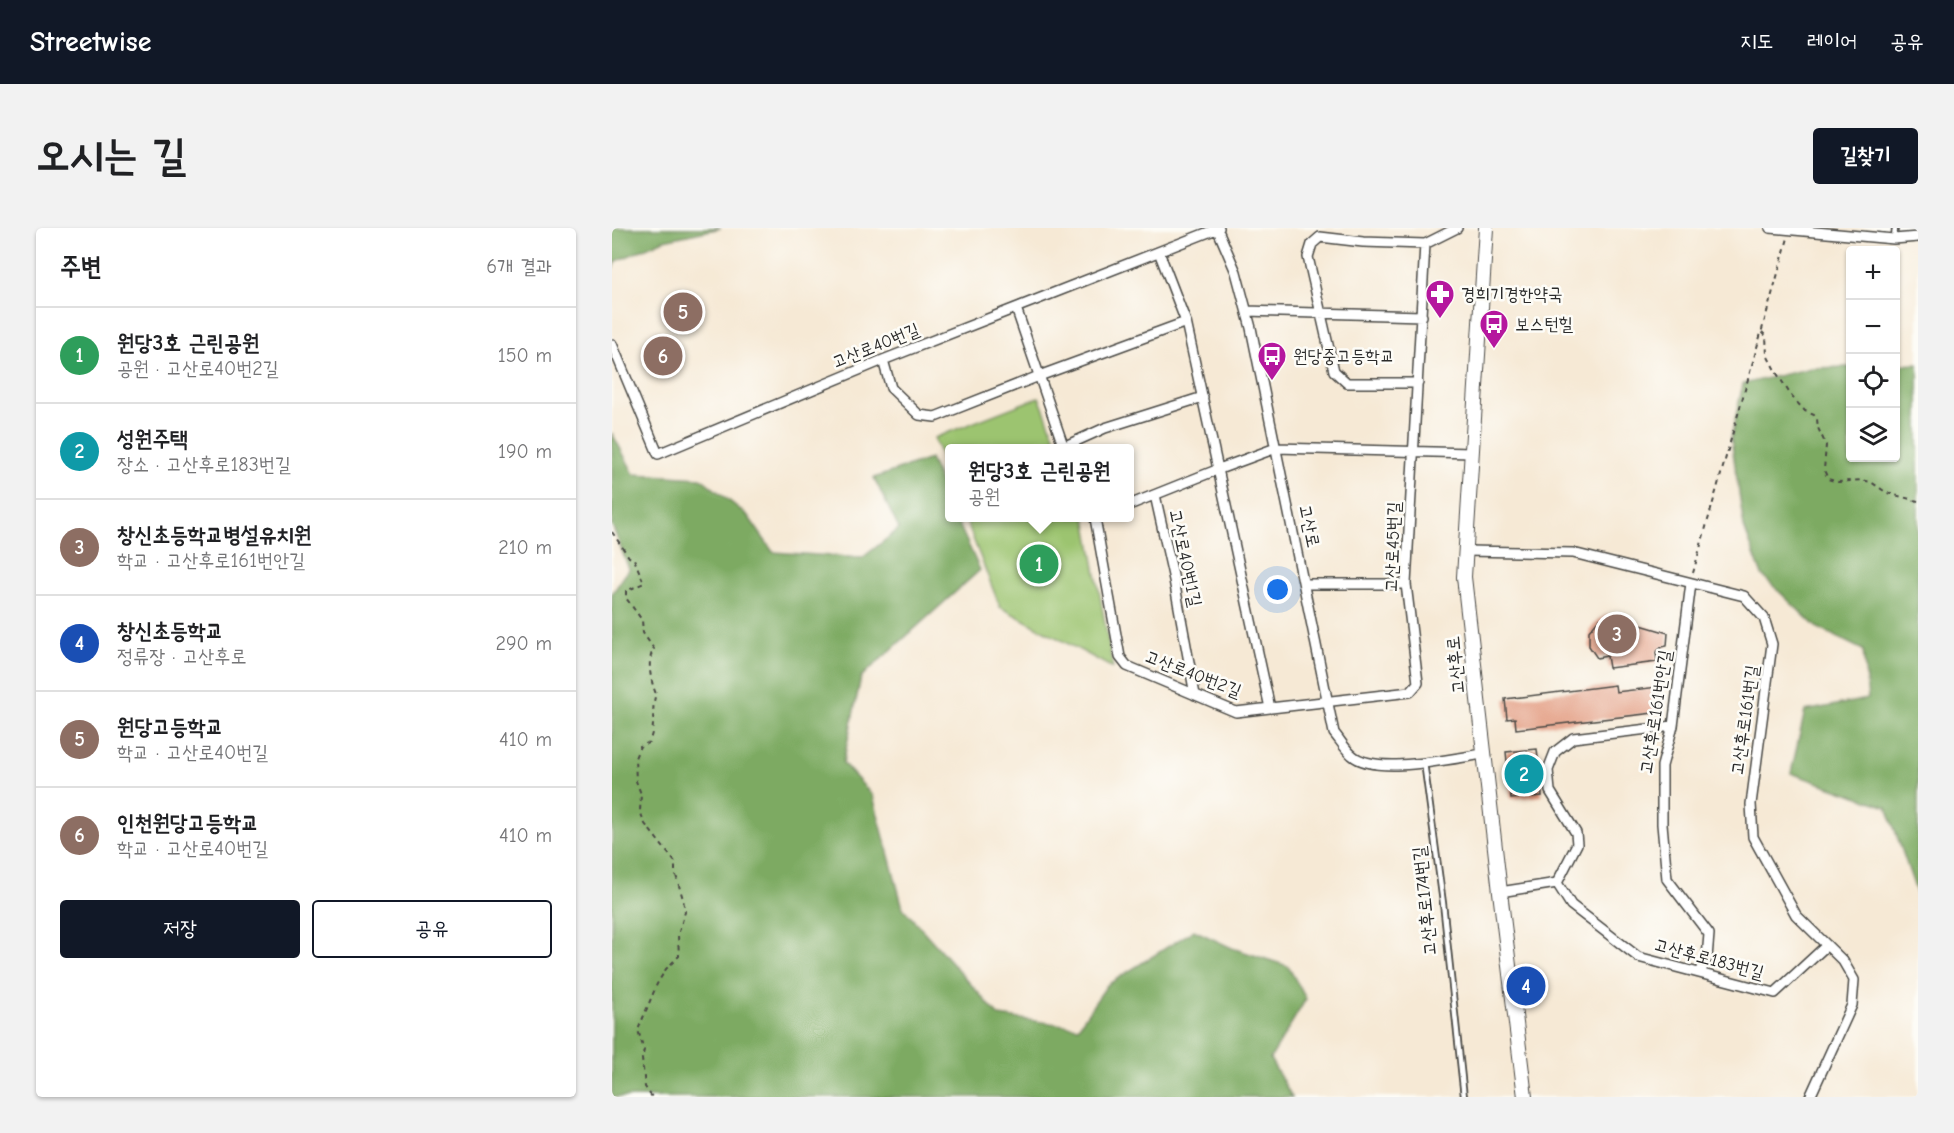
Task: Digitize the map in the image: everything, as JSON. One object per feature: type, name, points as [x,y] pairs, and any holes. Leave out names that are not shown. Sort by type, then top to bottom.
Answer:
[{"type":"main road","name":"고산후로","points":[[1486,228],[1464,577],[1525,1097]]},
{"type":"street","name":"고산로40번길","points":[[612,344],[658,454],[883,360],[1218,228]]},
{"type":"street","name":"고산로","points":[[1218,228],[1236,272],[1247,311],[1334,733],[1353,756],[1375,765],[1424,762]]},
{"type":"street","points":[[1418,383],[1347,383],[1334,371],[1308,257],[1312,244],[1320,237],[1363,242],[1425,244],[1457,228]]},
{"type":"street","points":[[1770,228],[1894,239],[1918,237]]},
{"type":"street","name":"고산로45번길","points":[[1328,700],[1410,692],[1418,683],[1406,584],[1425,244]]},
{"type":"street","points":[[1160,252],[1186,322],[1270,708]]},
{"type":"street","points":[[1016,308],[1063,444]]},
{"type":"street","points":[[1247,311],[1321,315],[1422,316]]},
{"type":"street","points":[[883,360],[891,388],[919,415],[935,417],[1186,322]]},
{"type":"street","points":[[1072,444],[1106,428],[1203,397]]},
{"type":"street","points":[[1276,448],[1472,453]]},
{"type":"street","name":"고산로40번1길","points":[[1196,695],[1155,495],[1276,448]]},
{"type":"street","points":[[1134,504],[1155,495]]},
{"type":"street","name":"고산로40번2길","points":[[1098,522],[1120,657],[1127,666],[1236,712],[1328,700]]},
{"type":"street","name":"고산후로161번길","points":[[1466,551],[1573,553],[1743,596],[1764,618],[1772,644],[1751,804],[1753,837],[1796,915],[1843,961],[1854,980],[1852,1005],[1810,1097]]},
{"type":"street","name":"고산후로161번안길","points":[[1690,583],[1673,726],[1662,766],[1662,824],[1667,879],[1709,934],[1707,958],[1700,973]]},
{"type":"street","points":[[1304,584],[1406,584]]},
{"type":"street","points":[[1500,892],[1557,883],[1577,844],[1576,833],[1550,790],[1548,770],[1555,752],[1573,738],[1673,726]]},
{"type":"street","points":[[1424,762],[1484,754]]},
{"type":"street","name":"고산후로183번길","points":[[1557,883],[1571,905],[1638,957],[1775,993],[1827,945]]},
{"type":"lane","points":[[1894,228],[1894,239]]},
{"type":"lane","name":"고산후로174번길","points":[[1424,762],[1438,860],[1464,1097]]},
{"type":"path","points":[[1690,583],[1791,230]]},
{"type":"path","points":[[1762,332],[1766,336],[1767,355],[1776,372],[1792,397],[1805,411],[1815,415],[1817,419],[1818,428],[1826,445],[1824,470],[1828,479],[1838,482],[1862,480],[1887,493],[1918,501]]},
{"type":"path","points":[[612,532],[638,566],[644,583],[626,591],[626,598],[642,620],[644,633],[654,649],[650,654],[650,681],[656,694],[652,709],[651,739],[637,749],[635,758],[636,781],[641,794],[640,813],[645,824],[675,862],[675,872],[685,908],[678,935],[679,956],[666,969],[657,984],[638,1030],[644,1050],[642,1059],[645,1087],[652,1097]]},
{"type":"green space","points":[[612,228],[721,228],[664,240],[617,261],[612,269]]},
{"type":"green space","points":[[1918,364],[1918,897],[1887,807],[1791,773],[1805,711],[1868,699],[1863,650],[1816,627],[1762,575],[1744,527],[1731,438],[1743,384],[1811,368],[1846,367],[1846,462],[1900,462],[1900,365]]},
{"type":"green space","points":[[1039,397],[1057,444],[945,444],[945,467],[934,438]]},
{"type":"green space","points":[[612,433],[634,474],[701,478],[748,516],[773,552],[862,558],[899,529],[874,478],[930,459],[945,493],[945,522],[958,522],[980,570],[861,677],[843,763],[873,796],[903,908],[999,1016],[1078,1027],[1107,985],[1194,930],[1232,948],[1288,966],[1306,999],[1270,1059],[1292,1097],[612,1097],[612,594],[629,569],[612,525]]},
{"type":"green space","points":[[967,522],[1087,522],[1113,668],[1000,607]]},
{"type":"building","points":[[1607,615],[1668,633],[1667,646],[1656,652],[1657,662],[1609,668],[1607,656],[1597,658],[1589,646],[1589,631],[1598,620]]},
{"type":"building","points":[[1615,685],[1616,692],[1658,687],[1662,712],[1516,729],[1515,718],[1507,719],[1505,699]]},
{"type":"building","points":[[1537,749],[1542,796],[1511,799],[1506,752]]},
{"type":"place","name":"원당고등학교","points":[[683,312]]},
{"type":"place","name":"경희기경한약국","points":[[1440,320]]},
{"type":"place","name":"보스턴힐","points":[[1494,350]]},
{"type":"place","name":"인천원당고등학교","points":[[663,356]]},
{"type":"place","name":"원당중고등학교","points":[[1272,382]]},
{"type":"place","name":"원당3호 근린공원","points":[[1039,564]]},
{"type":"place","name":"창신초등학교병설유치원","points":[[1617,634]]},
{"type":"place","name":"성원주택","points":[[1524,774]]},
{"type":"place","name":"창신초등학교","points":[[1526,986]]}]
